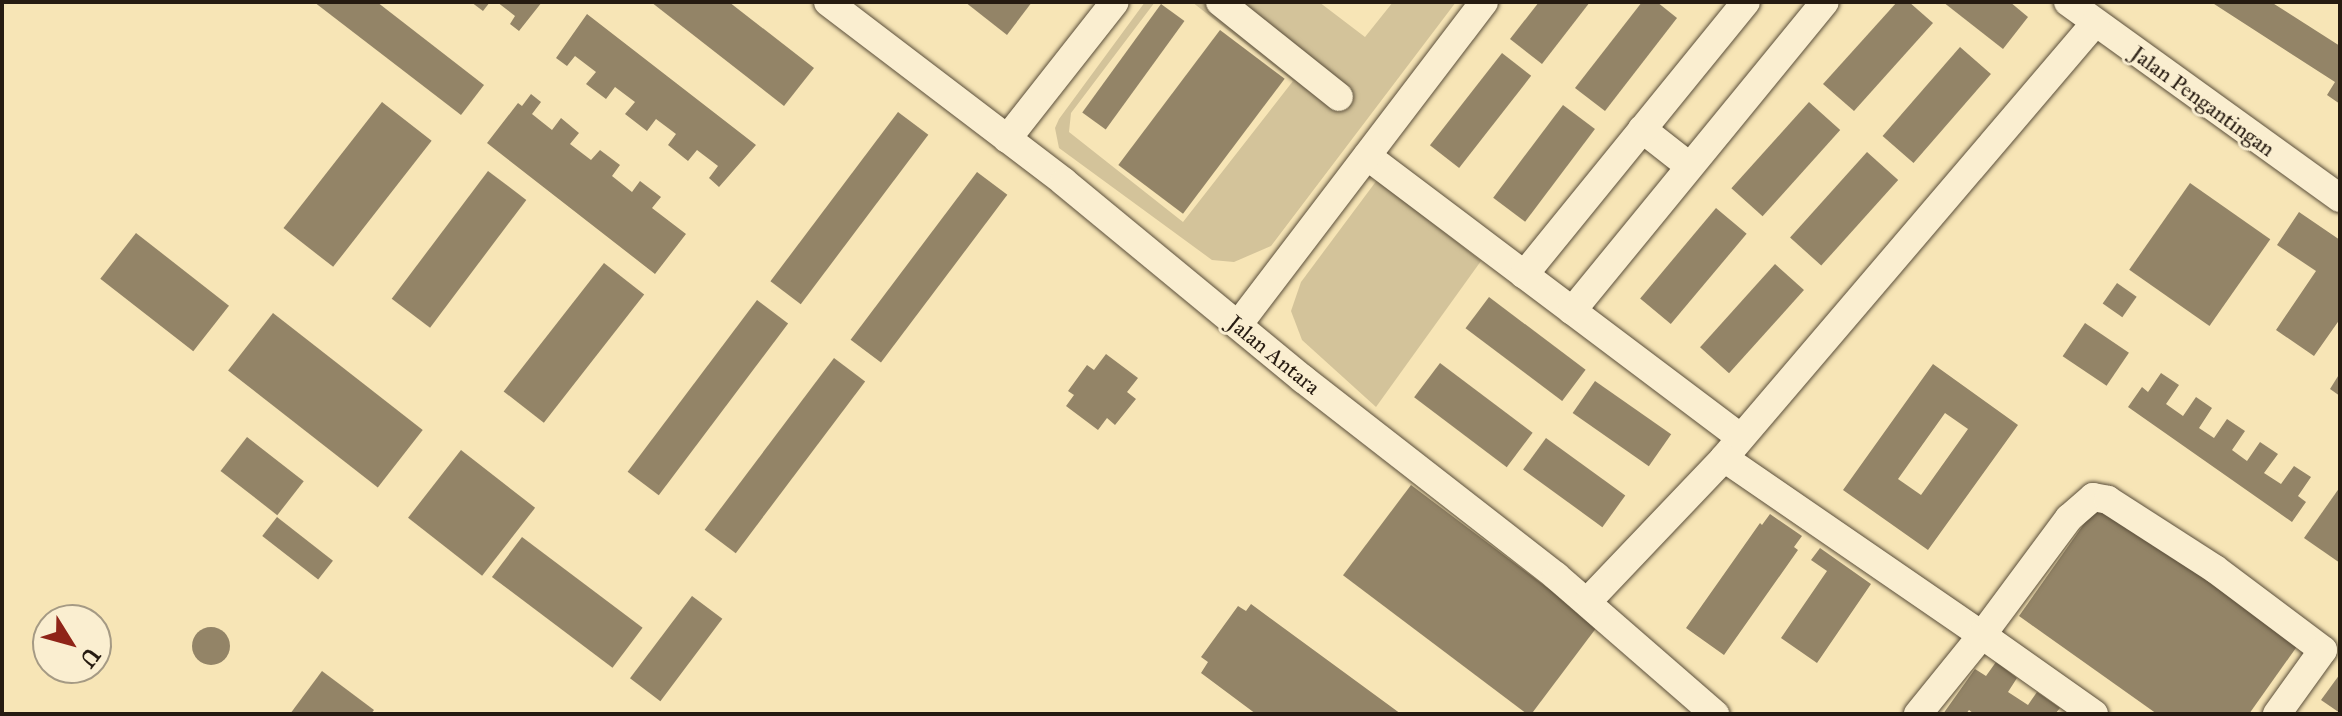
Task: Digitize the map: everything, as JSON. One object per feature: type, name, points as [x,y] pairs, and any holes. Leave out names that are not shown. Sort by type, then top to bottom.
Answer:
[{"type":"street","name":"Jalan Antara","points":[[828,2],[1007,139],[1588,601],[1715,714]]},
{"type":"street","points":[[1007,139],[1115,2]]},
{"type":"street","points":[[1220,2],[1339,97]]},
{"type":"street","points":[[1238,325],[1484,2]]},
{"type":"street","points":[[1524,275],[1746,2]]},
{"type":"street","points":[[1572,311],[1825,2]]},
{"type":"street","name":"Jalan Pengantingan","points":[[2068,2],[2340,198]]},
{"type":"street","points":[[1588,601],[1732,448],[2095,23]]},
{"type":"street","points":[[1642,129],[1689,166]]},
{"type":"street","points":[[1367,156],[1572,311],[1732,448],[1982,635],[2094,714]]},
{"type":"street","points":[[1918,714],[2081,504],[2093,497],[2108,500],[2215,569],[2323,650],[2277,714]]},
{"type":"shaded area","points":[[1145,2],[1155,2],[1071,113],[1069,132],[1183,222],[1293,81],[1192,2],[1319,2],[1365,37],[1393,2],[1456,2],[1271,246],[1234,262],[1212,260],[1059,148],[1055,128],[1059,119]]},
{"type":"shaded area","points":[[1377,180],[1481,261],[1376,407],[1302,340],[1291,311],[1301,282]]},
{"type":"building","points":[[314,2],[377,2],[484,85],[461,115]]},
{"type":"building","points":[[471,2],[490,2],[483,11]]},
{"type":"building","points":[[497,2],[542,2],[519,31],[510,24],[515,16]]},
{"type":"building","points":[[651,2],[729,2],[814,68],[784,106]]},
{"type":"building","points":[[965,2],[1032,2],[1007,35]]},
{"type":"building","points":[[1539,2],[1590,2],[1542,64],[1510,39]]},
{"type":"building","points":[[1642,2],[1657,2],[1677,18],[1605,111],[1575,88]]},
{"type":"building","points":[[1897,2],[1909,2],[1933,23],[1854,111],[1823,84]]},
{"type":"building","points":[[1943,2],[2010,2],[2028,17],[2003,49]]},
{"type":"building","points":[[2211,2],[2271,2],[2340,46],[2340,104],[2327,95],[2335,82]]},
{"type":"building","points":[[1161,4],[1184,21],[1106,129],[1082,112]]},
{"type":"building","points":[[587,14],[756,145],[719,187],[709,178],[718,166],[697,150],[688,161],[668,145],[676,134],[656,119],[647,131],[625,114],[635,102],[615,87],[606,99],[586,84],[596,72],[575,56],[567,66],[556,58]]},
{"type":"building","points":[[1220,30],[1285,79],[1183,214],[1118,165]]},
{"type":"building","points":[[1960,47],[1991,74],[1914,163],[1883,136]]},
{"type":"building","points":[[1502,53],[1531,76],[1459,168],[1430,145]]},
{"type":"building","points":[[531,94],[541,102],[532,114],[552,130],[561,118],[579,133],[570,144],[591,160],[600,150],[620,165],[612,176],[632,192],[640,181],[661,197],[652,208],[686,234],[655,274],[487,143],[518,103],[522,106]]},
{"type":"building","points":[[382,102],[432,141],[333,267],[283,228]]},
{"type":"building","points":[[1809,102],[1840,130],[1763,216],[1731,188]]},
{"type":"building","points":[[1563,105],[1595,129],[1525,222],[1493,198]]},
{"type":"building","points":[[898,112],[928,135],[801,304],[770,281]]},
{"type":"building","points":[[1867,152],[1898,180],[1821,266],[1790,237]]},
{"type":"building","points":[[488,171],[526,200],[430,328],[392,299]]},
{"type":"building","points":[[977,172],[1007,195],[881,363],[851,340]]},
{"type":"building","points":[[2190,183],[2270,239],[2209,326],[2129,270]]},
{"type":"building","points":[[1716,208],[1747,234],[1671,324],[1640,298]]},
{"type":"building","points":[[2299,212],[2340,240],[2340,319],[2314,356],[2276,330],[2316,271],[2277,245]]},
{"type":"building","points":[[136,233],[229,306],[193,351],[100,279]]},
{"type":"building","points":[[604,263],[644,294],[544,423],[504,391]]},
{"type":"building","points":[[1775,264],[1804,290],[1729,373],[1700,347]]},
{"type":"building","points":[[2117,283],[2137,297],[2122,317],[2103,303]]},
{"type":"building","points":[[1489,297],[1586,370],[1562,401],[1466,328]]},
{"type":"building","points":[[757,300],[788,323],[659,495],[628,472]]},
{"type":"building","points":[[273,313],[423,430],[378,488],[228,371]]},
{"type":"building","points":[[2085,323],[2129,353],[2107,386],[2063,356]]},
{"type":"building","points":[[1106,354],[1138,378],[1127,392],[1136,399],[1115,425],[1107,418],[1098,430],[1066,406],[1074,395],[1068,391],[1087,365],[1094,370]]},
{"type":"building","points":[[834,358],[865,381],[736,553],[705,530]]},
{"type":"building","points":[[1440,363],[1533,433],[1507,467],[1414,397]]},
{"type":"building","points":[[1933,364],[2018,425],[1928,550],[1843,490]],"holes":[[[1945,413],[1968,429],[1921,495],[1898,479]]]},
{"type":"building","points":[[2161,373],[2179,385],[2166,404],[2183,416],[2196,397],[2212,408],[2199,428],[2214,438],[2227,419],[2245,431],[2232,450],[2247,461],[2260,442],[2278,454],[2264,473],[2281,484],[2294,466],[2311,477],[2298,496],[2306,502],[2292,522],[2128,407],[2142,387],[2148,392]]},
{"type":"building","points":[[2340,373],[2340,396],[2330,389]]},
{"type":"building","points":[[1595,381],[1671,434],[1649,466],[1573,413]]},
{"type":"building","points":[[247,437],[304,481],[277,515],[221,471]]},
{"type":"building","points":[[1546,438],[1625,496],[1602,527],[1523,470]]},
{"type":"building","points":[[461,450],[535,508],[482,576],[408,518]]},
{"type":"building","points":[[1411,485],[1598,626],[1531,714],[1527,714],[1343,575]]},
{"type":"building","points":[[2340,487],[2340,563],[2304,538]]},
{"type":"building","points":[[2098,504],[2298,645],[2249,714],[2157,714],[2019,616]]},
{"type":"building","points":[[1770,514],[1802,536],[1794,547],[1798,550],[1724,655],[1686,628],[1760,523],[1762,525]]},
{"type":"building","points":[[277,517],[333,561],[318,580],[262,536]]},
{"type":"building","points":[[522,537],[643,628],[613,668],[492,577]]},
{"type":"building","points":[[1820,548],[1871,584],[1817,663],[1781,638],[1827,571],[1811,560]]},
{"type":"building","points":[[692,596],[722,619],[660,701],[630,678]]},
{"type":"building","points":[[1251,604],[1401,714],[1256,714],[1201,673],[1208,662],[1201,657],[1238,606],[1246,611]]},
{"type":"building","points":[[211,627],[224,633],[230,646],[224,659],[211,665],[198,659],[192,646],[198,633]]},
{"type":"building","points":[[1996,662],[2017,678],[2008,692],[2028,705],[2037,692],[2060,708],[2055,714],[1974,714],[1969,710],[1966,714],[1943,714],[1975,669],[1986,676]]},
{"type":"building","points":[[322,671],[374,710],[371,714],[290,714]]},
{"type":"building","points":[[2340,674],[2340,713],[2321,700]]}]
